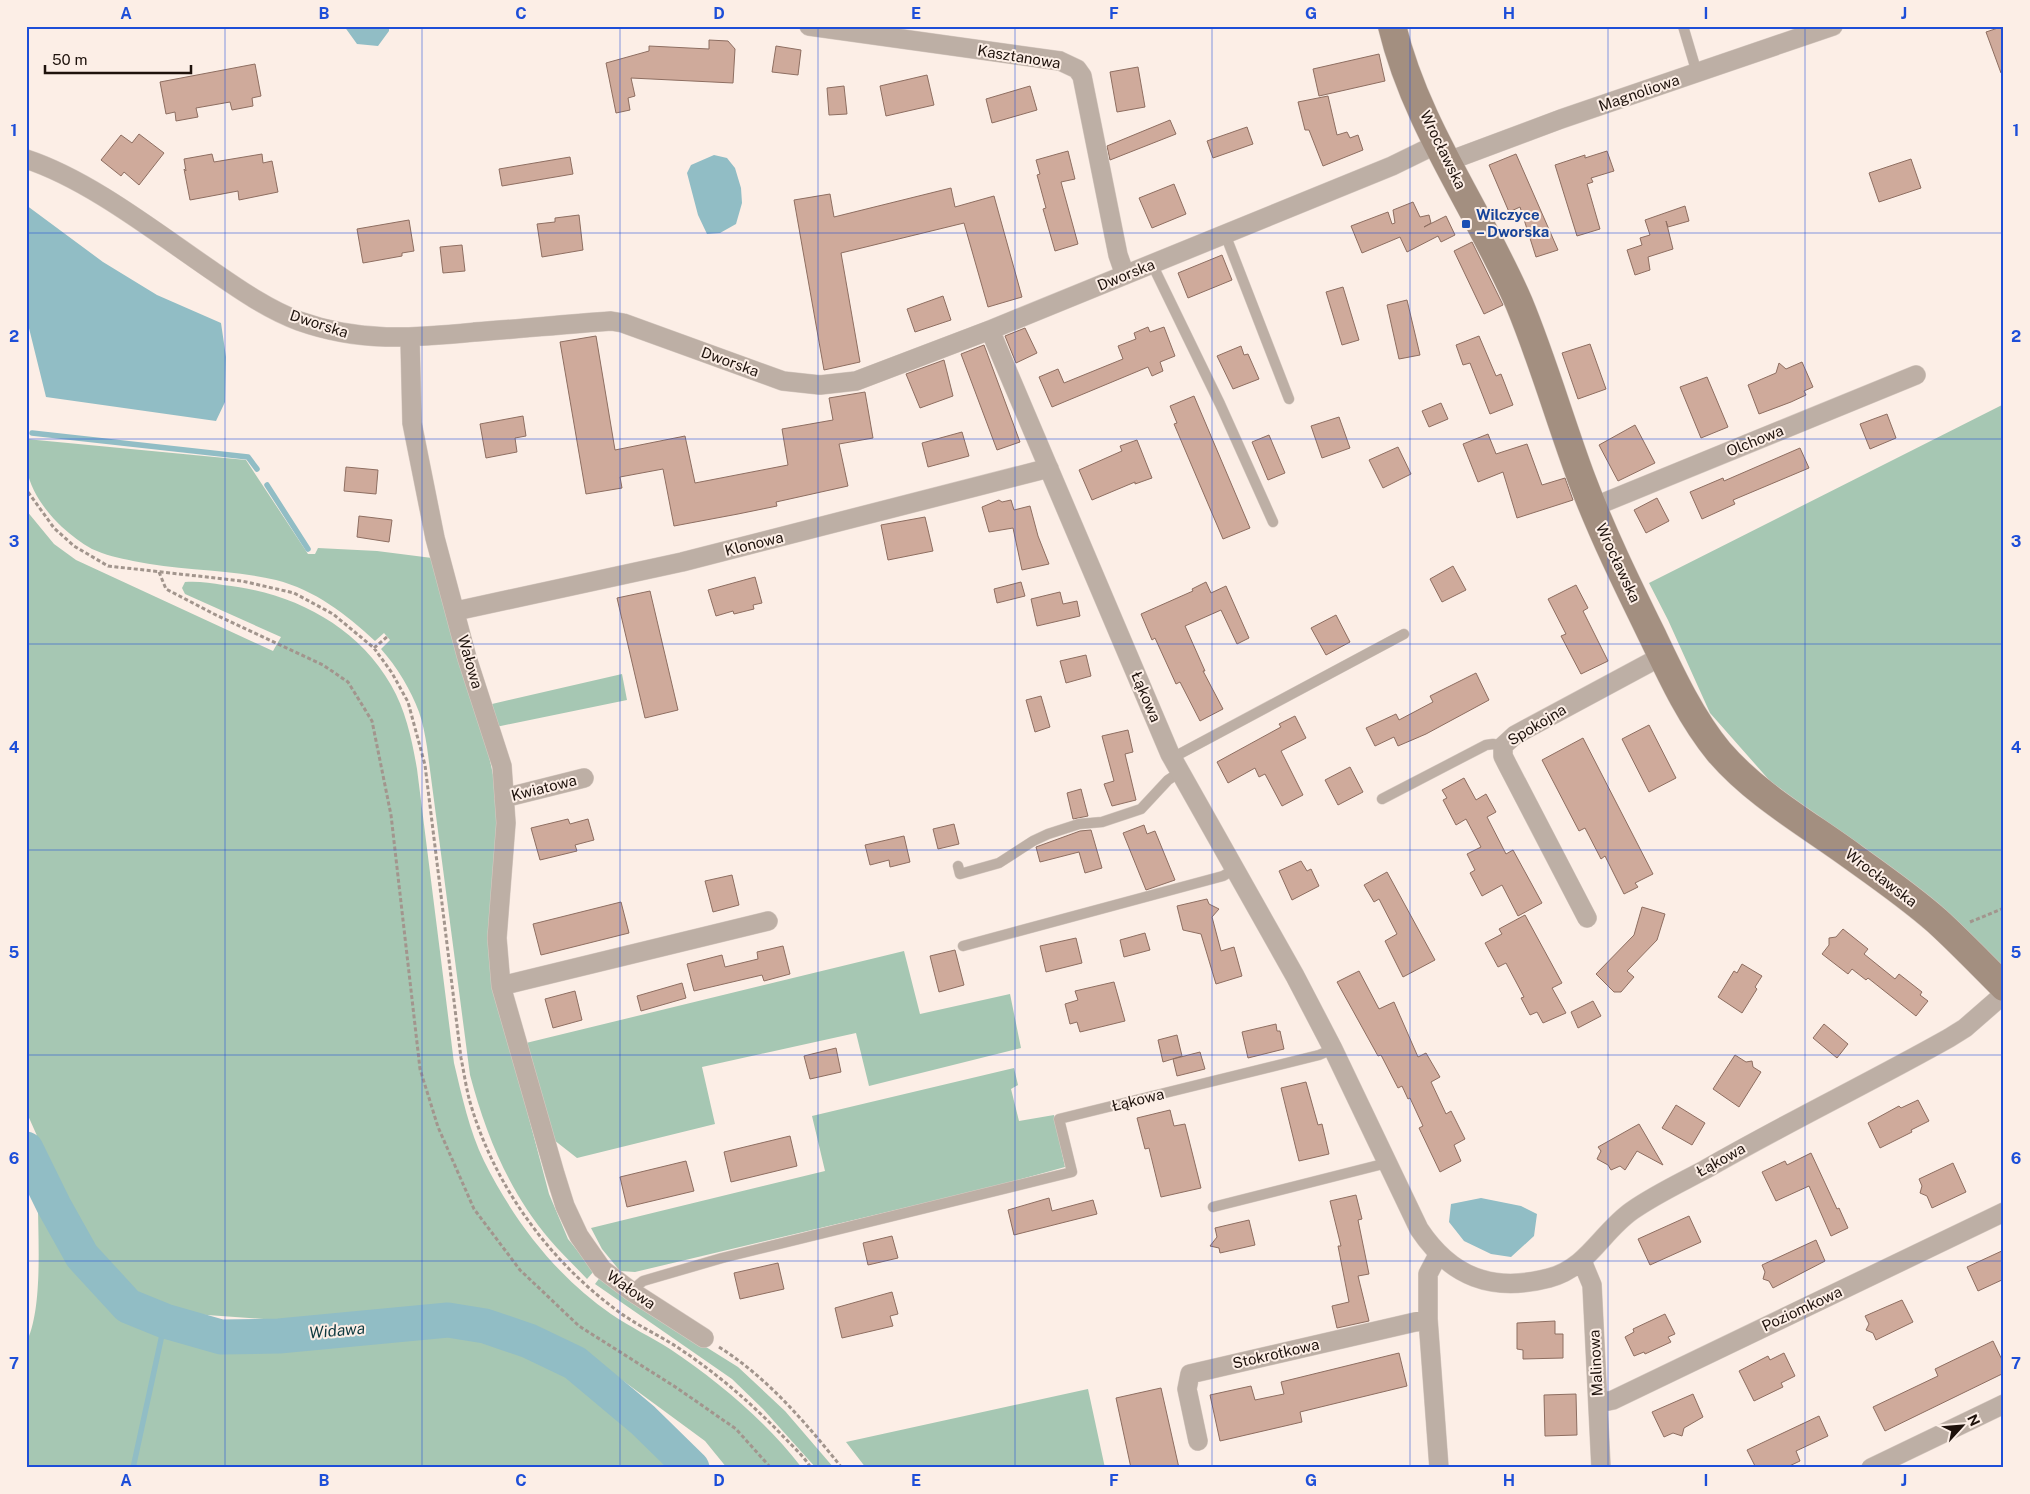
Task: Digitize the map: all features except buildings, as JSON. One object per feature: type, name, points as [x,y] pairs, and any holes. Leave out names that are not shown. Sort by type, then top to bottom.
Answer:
[{"type":"street","name":"Kasztanowa","points":[[809,26],[1060,62],[1077,69],[1082,76],[1118,255],[1125,275]]},
{"type":"street","name":"Wrocławska","points":[[1392,26],[1398,52],[1442,153],[1518,302],[1540,358],[1593,508],[1662,656],[1702,727],[1718,751],[1738,772],[1770,798],[1900,892],[1951,934],[2004,987]]},
{"type":"street","name":"Magnoliowa","points":[[1442,153],[1561,119],[1833,26]]},
{"type":"street","name":"Dworska","points":[[26,159],[58,172],[93,190],[233,285],[298,320],[336,332],[358,336],[410,338],[611,321],[623,323],[783,381],[820,385],[856,380],[990,330],[1392,166],[1442,153]]},
{"type":"street","name":"Łąkowa","points":[[990,330],[1176,765],[1295,976],[1333,1049],[1419,1229],[1438,1255],[1455,1269],[1468,1276],[1495,1282],[1516,1282],[1548,1278],[1571,1270],[1632,1210],[1747,1145],[1949,1038],[1965,1028],[2004,994]]},
{"type":"street","name":"Wałowa","points":[[410,338],[412,423],[435,538],[467,658],[502,766],[506,823],[496,938],[501,986],[565,1206],[580,1236],[602,1269],[631,1291],[704,1338]]},
{"type":"street","name":"Olchowa","points":[[1593,508],[1916,375]]},
{"type":"street","name":"Klonowa","points":[[456,611],[682,562],[1049,468]]},
{"type":"street","name":"Spokojna","points":[[1587,918],[1503,756],[1502,746],[1515,735],[1662,656]]},
{"type":"street","name":"Kwiatowa","points":[[504,798],[584,778]]},
{"type":"street","points":[[501,986],[768,921]]},
{"type":"street","name":"Poziomkowa","points":[[1599,1402],[1613,1400],[2004,1212]]},
{"type":"street","points":[[1438,1255],[1428,1274],[1428,1319],[1439,1468]]},
{"type":"street","name":"Malinowa","points":[[1582,1261],[1592,1285],[1602,1468]]},
{"type":"street","name":"Stokrotkowa","points":[[1198,1440],[1187,1389],[1190,1374],[1428,1319]]},
{"type":"street","points":[[1871,1468],[2004,1404]]},
{"type":"lane","points":[[1683,26],[1697,73]]},
{"type":"lane","points":[[1226,234],[1289,399]]},
{"type":"lane","points":[[1152,264],[1220,404],[1273,522]]},
{"type":"lane","points":[[958,866],[960,874],[981,869],[999,863],[1032,841],[1048,834],[1079,824],[1102,822],[1141,809],[1168,780],[1176,765],[1404,634]]},
{"type":"lane","points":[[1382,799],[1486,746],[1493,744],[1502,746]]},
{"type":"lane","points":[[963,946],[1223,876],[1235,869]]},
{"type":"lane","name":"Łąkowa","points":[[631,1291],[643,1281],[722,1258],[1072,1172],[1059,1119],[1319,1055],[1333,1049]]},
{"type":"lane","points":[[1213,1207],[1379,1165],[1387,1161]]},
{"type":"path","points":[[26,486],[28,492],[54,528],[74,546],[108,566],[242,581],[294,593],[333,614],[374,648],[392,673],[408,702],[418,733],[425,765],[461,1058],[470,1102],[501,1178],[529,1222],[561,1261],[588,1287],[617,1310],[678,1348],[727,1382],[760,1412],[811,1468]]},
{"type":"path","points":[[158,572],[166,589],[214,614],[323,665],[348,682],[372,721],[392,815],[420,1069],[438,1127],[474,1209],[520,1270],[579,1326],[677,1388],[736,1429],[771,1468]]},
{"type":"path","points":[[374,648],[388,636]]},
{"type":"path","points":[[1951,934],[1955,928],[2004,908]]},
{"type":"path","points":[[704,1338],[742,1362],[808,1424],[842,1468]]},
{"type":"green space","points":[[2004,404],[2004,972],[1842,835],[1770,781],[1710,713],[1649,583]]},
{"type":"green space","points":[[26,439],[246,460],[308,554],[315,554],[318,548],[377,551],[432,558],[486,742],[500,807],[496,993],[549,1194],[568,1239],[594,1271],[587,1279],[550,1240],[522,1202],[501,1162],[476,1097],[470,1075],[425,734],[422,720],[408,687],[393,663],[381,649],[390,640],[384,633],[375,641],[341,612],[317,597],[290,584],[258,576],[169,567],[133,561],[92,549],[62,527],[35,493],[26,462]]},
{"type":"green space","points":[[26,510],[54,544],[76,560],[273,651],[281,637],[185,594],[182,588],[185,582],[204,582],[248,589],[273,595],[297,604],[340,628],[377,663],[401,705],[413,747],[454,1063],[470,1125],[484,1161],[523,1226],[538,1246],[572,1282],[611,1314],[670,1349],[724,1389],[773,1434],[802,1468],[727,1468],[705,1441],[584,1352],[526,1324],[439,1307],[363,1315],[277,1320],[193,1314],[135,1293],[102,1264],[70,1210],[26,1111]]},
{"type":"green space","points":[[622,674],[627,700],[496,727],[492,704]]},
{"type":"green space","points":[[904,951],[920,1014],[1010,994],[1021,1048],[869,1086],[856,1033],[702,1067],[715,1124],[577,1158],[554,1140],[526,1043]]},
{"type":"green space","points":[[1014,1068],[1018,1085],[1011,1089],[1019,1121],[1054,1115],[1065,1167],[993,1187],[635,1272],[620,1271],[602,1249],[591,1228],[825,1171],[812,1116]]},
{"type":"green space","points":[[38,1202],[64,1252],[84,1282],[115,1314],[152,1333],[210,1346],[281,1351],[388,1339],[451,1336],[510,1345],[556,1365],[670,1457],[678,1468],[26,1468],[26,1343],[35,1312],[37,1294],[39,1255]]},
{"type":"green space","points":[[601,1276],[650,1312],[738,1367],[785,1411],[834,1468],[816,1468],[763,1409],[732,1379],[595,1284]]},
{"type":"green space","points":[[1088,1389],[1105,1468],[866,1468],[846,1442]]},
{"type":"water","points":[[344,26],[389,26],[389,31],[378,46],[357,44]]},
{"type":"water","points":[[714,155],[727,158],[735,168],[741,188],[742,203],[736,224],[720,233],[707,234],[698,215],[687,173],[691,165]]},
{"type":"water","points":[[26,205],[103,262],[157,295],[221,323],[226,357],[225,402],[216,421],[46,397],[26,316]]},
{"type":"water","points":[[1481,1198],[1521,1206],[1537,1214],[1534,1236],[1511,1257],[1491,1254],[1464,1241],[1449,1222],[1451,1204]]},
{"type":"waterway","points":[[32,433],[248,457],[257,469]]},
{"type":"waterway","points":[[267,485],[308,549]]},
{"type":"waterway","name":"Widawa","points":[[26,1149],[54,1206],[82,1256],[128,1306],[165,1321],[221,1337],[279,1336],[448,1320],[485,1326],[529,1341],[575,1363],[643,1420],[692,1468]]},
{"type":"waterway","points":[[133,1468],[165,1321]]},
{"type":"place","name":"Wilczyce – Dworska","points":[[1466,224]]}]
